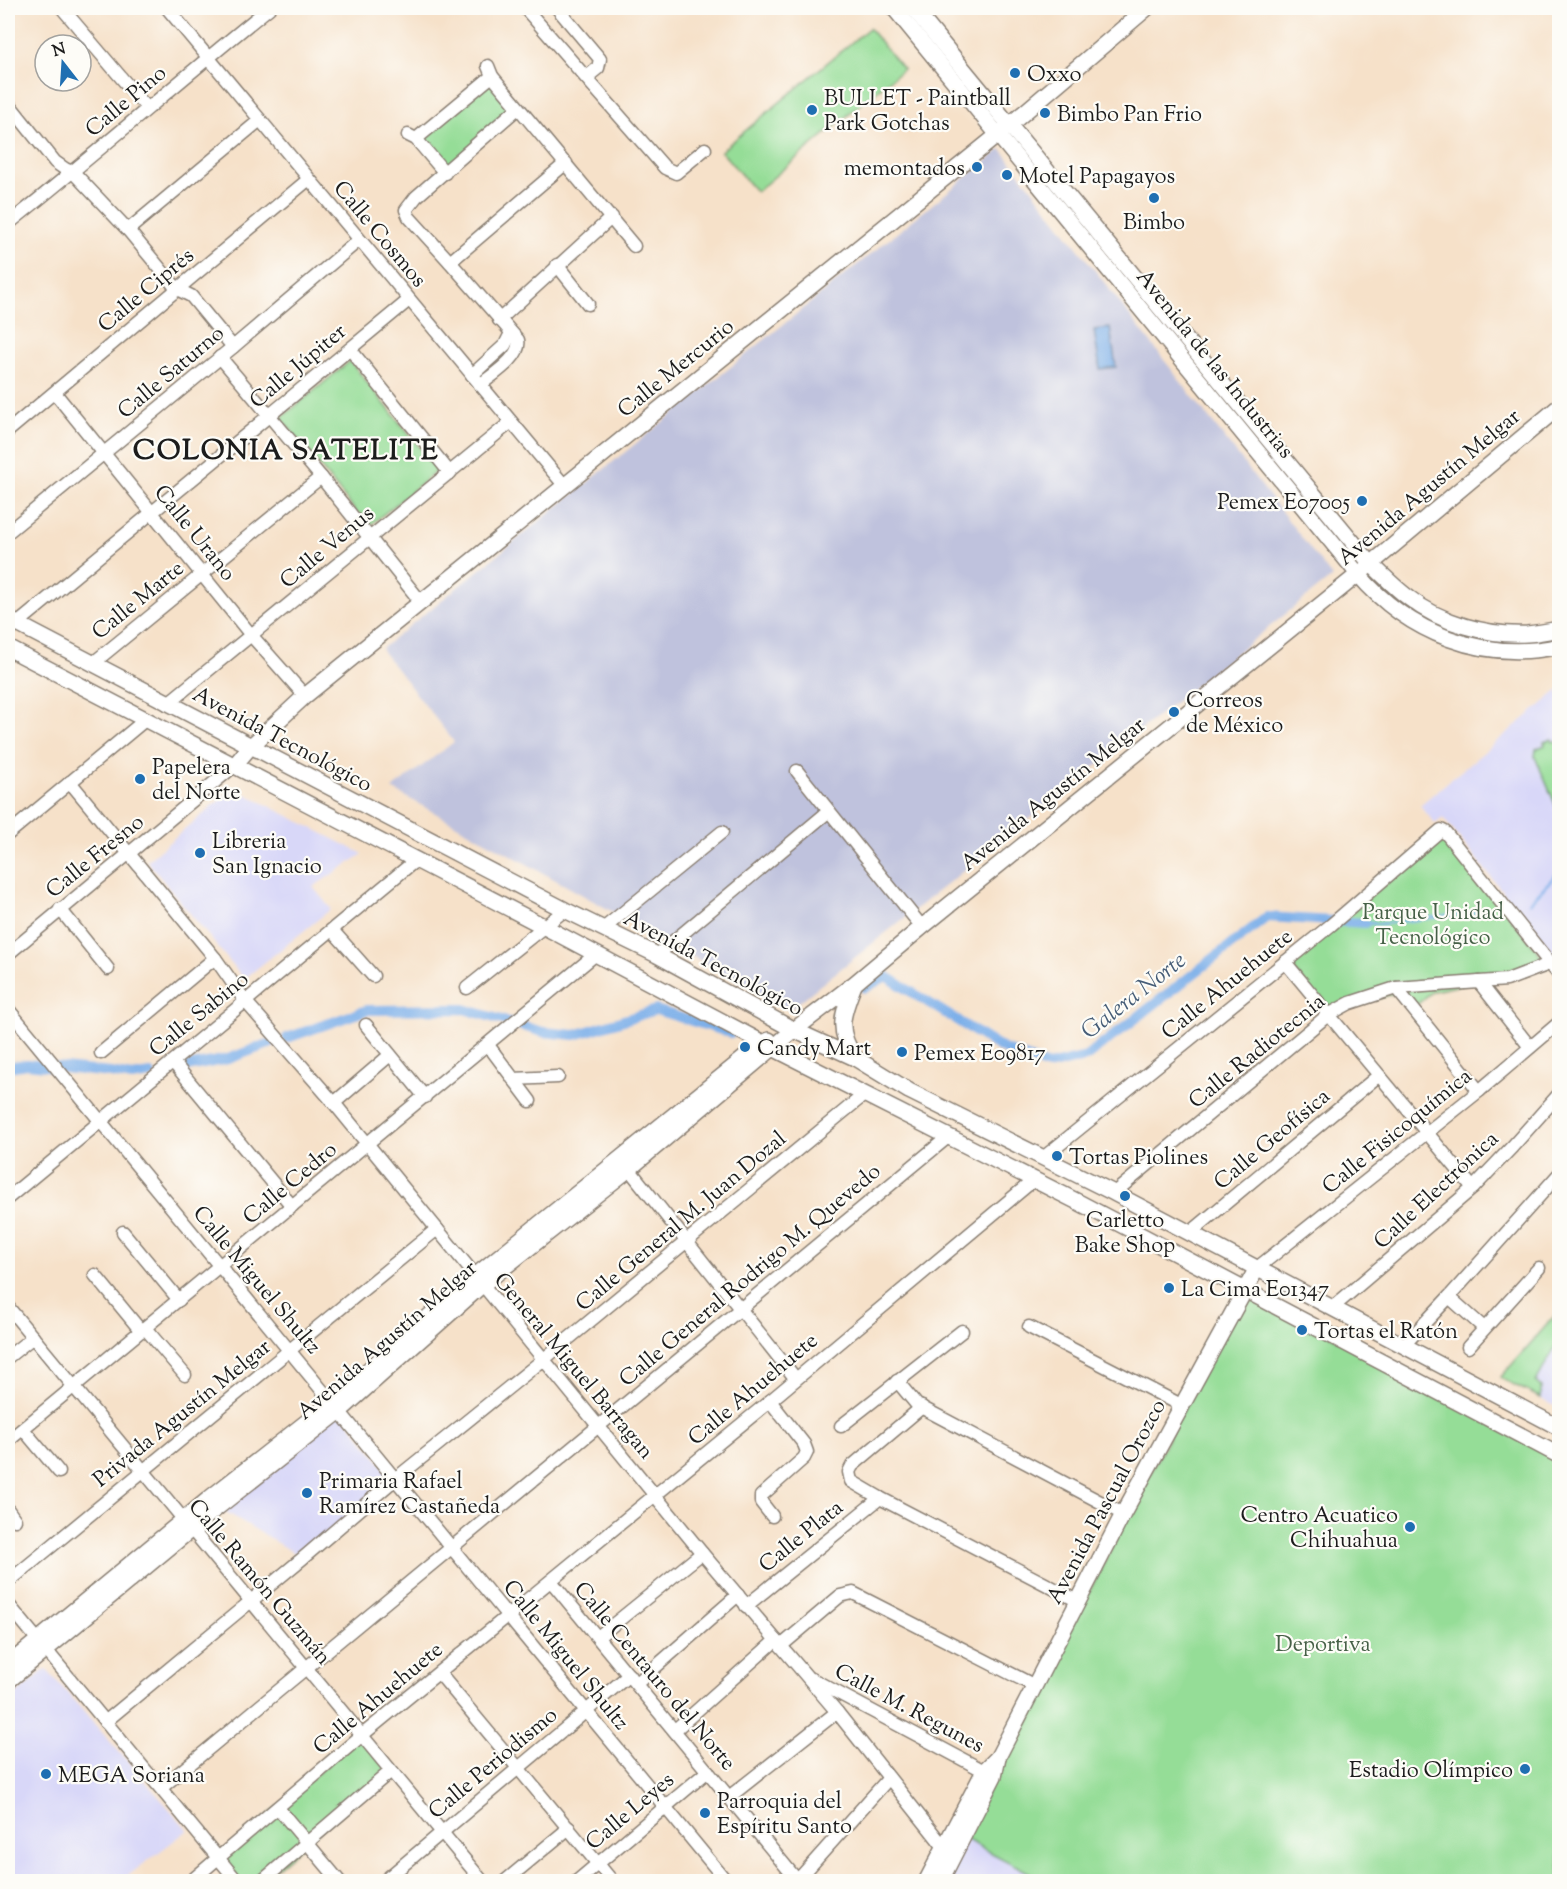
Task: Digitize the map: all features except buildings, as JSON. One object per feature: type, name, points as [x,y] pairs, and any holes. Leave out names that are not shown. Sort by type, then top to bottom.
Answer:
[{"type":"main road","name":"Avenida de las Industrias","points":[[894,8],[1004,130],[1202,371],[1371,564],[1409,598],[1428,611],[1450,621],[1501,634],[1528,634],[1560,629]]},
{"type":"main road","name":"Avenida de las Industrias","points":[[914,8],[1004,130]]},
{"type":"main road","name":"Calle Mercurio","points":[[234,766],[250,747],[305,696],[1004,130],[1148,8]]},
{"type":"main road","name":"Avenida de las Industrias","points":[[1202,371],[1358,574],[1380,597],[1408,618],[1438,635],[1465,645],[1482,649],[1522,651],[1560,646]]},
{"type":"main road","name":"Avenida Agustín Melgar","points":[[8,1681],[41,1646],[187,1525],[336,1407],[479,1281],[744,1058],[794,1030],[854,984],[1371,564],[1560,406]]},
{"type":"main road","name":"Avenida Tecnológico","points":[[12,621],[250,747],[657,955],[794,1030],[855,1058],[909,1091],[1114,1193],[1560,1428]]},
{"type":"main road","name":"Avenida Tecnológico","points":[[9,651],[545,927],[768,1046],[1035,1179],[1560,1456]]},
{"type":"main road","points":[[854,984],[842,1022],[846,1046],[855,1058]]},
{"type":"main road","points":[[739,1030],[743,1039],[744,1058]]},
{"type":"main road","name":"Avenida Agustín Melgar","points":[[479,1281],[628,1169],[768,1046]]},
{"type":"main road","name":"Avenida Pascual Orozco","points":[[940,1881],[989,1774],[1078,1601],[1181,1405],[1257,1268]]},
{"type":"main road","name":"Avenida Agustín Melgar","points":[[8,1665],[41,1646]]},
{"type":"main road","name":"Avenida Pascual Orozco","points":[[926,1881],[989,1774]]},
{"type":"street","points":[[62,8],[147,108]]},
{"type":"street","name":"Calle Cosmos","points":[[167,8],[564,485]]},
{"type":"street","name":"Calle Pino","points":[[8,224],[269,8]]},
{"type":"street","points":[[525,8],[671,172],[676,173],[686,167],[705,149]]},
{"type":"street","points":[[556,8],[600,58],[598,68],[587,77]]},
{"type":"street","points":[[445,173],[412,137],[490,71],[518,108],[612,217],[634,246]]},
{"type":"street","points":[[8,103],[55,162],[73,172],[128,230],[177,289],[190,296],[233,347]]},
{"type":"street","points":[[476,380],[512,358],[518,350],[518,340],[409,218],[406,208],[518,108]]},
{"type":"street","points":[[128,230],[260,120]]},
{"type":"street","points":[[450,262],[566,163]]},
{"type":"street","name":"Calle Ciprés","points":[[8,431],[309,179]]},
{"type":"street","points":[[500,320],[557,265],[612,217]]},
{"type":"street","name":"Calle Saturno","points":[[8,532],[359,240]]},
{"type":"street","points":[[557,265],[588,304]]},
{"type":"street","name":"Calle Júpiter","points":[[12,621],[153,512],[409,300]]},
{"type":"street","points":[[350,349],[450,472]]},
{"type":"street","points":[[220,357],[422,602]]},
{"type":"street","name":"Calle Urano","points":[[55,393],[252,635],[305,696]]},
{"type":"street","name":"Calle Venus","points":[[168,704],[511,422]]},
{"type":"street","name":"Calle Marte","points":[[92,664],[321,477]]},
{"type":"street","points":[[8,834],[145,720]]},
{"type":"street","name":"Calle Fresno","points":[[8,954],[234,766]]},
{"type":"street","points":[[797,771],[922,927]]},
{"type":"street","name":"General Miguel Barragan","points":[[70,782],[215,958],[246,1002],[334,1102],[746,1606],[806,1675],[944,1847]]},
{"type":"street","points":[[657,955],[829,811]]},
{"type":"street","name":"Calle Ahuehuete","points":[[1043,1158],[1357,904],[1440,831],[1445,832],[1549,964]]},
{"type":"street","points":[[603,929],[722,832]]},
{"type":"street","name":"Calle Sabino","points":[[9,1194],[100,1122],[416,860]]},
{"type":"street","points":[[60,909],[108,969]]},
{"type":"street","points":[[466,988],[565,910]]},
{"type":"street","points":[[332,930],[372,976]]},
{"type":"street","name":"Calle Cedro","points":[[8,1441],[596,954]]},
{"type":"street","points":[[101,1053],[215,958]]},
{"type":"street","points":[[1285,962],[1473,1188]]},
{"type":"street","points":[[1549,964],[1560,976]]},
{"type":"street","name":"Calle Radiotecnia","points":[[1114,1193],[1328,1015],[1350,1003],[1396,988],[1514,978],[1549,964]]},
{"type":"street","points":[[1479,982],[1530,1047]]},
{"type":"street","points":[[1396,988],[1479,1091]]},
{"type":"street","name":"Calle Miguel Shultz","points":[[8,1009],[394,1480],[727,1881]]},
{"type":"street","name":"Calle Fisicoquímica","points":[[1257,1268],[1479,1091],[1560,1022]]},
{"type":"street","points":[[366,1025],[425,1097]]},
{"type":"street","points":[[488,1045],[530,1101]]},
{"type":"street","points":[[334,1102],[390,1055]]},
{"type":"street","points":[[173,1062],[292,1206]]},
{"type":"street","name":"Calle Geofísica","points":[[1190,1233],[1378,1076]]},
{"type":"street","points":[[513,1079],[558,1077]]},
{"type":"street","name":"Calle General M. Juan Dozal","points":[[105,1722],[394,1480],[865,1094]]},
{"type":"street","name":"Calle Electrónica","points":[[1332,1308],[1473,1188],[1560,1094]]},
{"type":"street","name":"Calle General Rodrigo M. Quevedo","points":[[161,1788],[948,1137]]},
{"type":"street","points":[[628,1169],[796,1379]]},
{"type":"street","points":[[1402,1346],[1560,1173]]},
{"type":"street","name":"Calle Ahuehuete","points":[[190,1881],[361,1736],[770,1401],[1035,1179]]},
{"type":"street","name":"Privada Agustín Melgar","points":[[8,1582],[437,1229]]},
{"type":"street","points":[[123,1232],[179,1300]]},
{"type":"street","points":[[1468,1347],[1539,1268]]},
{"type":"street","points":[[95,1275],[185,1375]]},
{"type":"street","points":[[1449,1297],[1484,1328]]},
{"type":"street","name":"Calle Ramón Guzmán","points":[[8,1306],[483,1881]]},
{"type":"street","points":[[1029,1327],[1181,1405]]},
{"type":"street","points":[[841,1426],[962,1331]]},
{"type":"street","points":[[8,1358],[33,1337]]},
{"type":"street","points":[[897,1381],[917,1405],[1123,1514]]},
{"type":"street","points":[[770,1401],[804,1444],[807,1452],[804,1458],[761,1496],[761,1502],[772,1516]]},
{"type":"street","points":[[922,1407],[852,1466],[849,1474],[854,1483],[1078,1601]]},
{"type":"street","points":[[23,1429],[59,1472]]},
{"type":"street","name":"Calle Plata","points":[[746,1606],[880,1498]]},
{"type":"street","points":[[598,1636],[702,1552]]},
{"type":"street","name":"Calle Centauro del Norte","points":[[551,1581],[796,1881]]},
{"type":"street","points":[[675,1730],[778,1643],[840,1596],[853,1593],[1035,1686]]},
{"type":"street","points":[[632,1679],[738,1595]]},
{"type":"street","points":[[8,1604],[238,1881]]},
{"type":"street","points":[[439,1672],[613,1881]]},
{"type":"street","name":"Calle M. Regunes","points":[[806,1675],[989,1774]]},
{"type":"street","name":"Calle Periodismo","points":[[383,1881],[586,1711],[632,1679]]},
{"type":"street","points":[[729,1797],[837,1713]]},
{"type":"street","points":[[261,1881],[391,1771]]},
{"type":"street","name":"Calle Leyes","points":[[576,1881],[708,1771]]},
{"type":"street","points":[[796,1881],[889,1778]]},
{"type":"street","points":[[278,1808],[340,1881]]},
{"type":"street","points":[[504,1881],[568,1828]]},
{"type":"shaded area","points":[[1001,149],[1332,577],[789,1010],[392,789],[454,742],[381,649]]},
{"type":"shaded area","points":[[1559,690],[1559,961],[1443,818],[1435,824],[1420,805]]},
{"type":"shaded area","points":[[234,788],[363,854],[313,887],[331,909],[244,979],[147,861]]},
{"type":"shaded area","points":[[1559,1311],[1559,1408],[1500,1378]]},
{"type":"shaded area","name":"Primaria Rafael Ramírez Castañeda","points":[[340,1411],[394,1480],[303,1558],[218,1507]]},
{"type":"shaded area","points":[[46,1669],[188,1830],[121,1881],[8,1882],[8,1701]]},
{"type":"shaded area","points":[[963,1838],[1045,1881],[940,1882]]},
{"type":"green space","name":"BULLET - Paintball Park Gotchas","points":[[869,28],[903,69],[756,192],[721,151]]},
{"type":"green space","points":[[492,76],[518,108],[445,173],[416,139]]},
{"type":"green space","points":[[350,361],[438,470],[368,527],[281,418]]},
{"type":"green space","points":[[1552,739],[1553,742],[1559,740],[1559,813],[1535,757],[1536,749]]},
{"type":"green space","name":"Parque Unidad Tecnológico","points":[[1443,831],[1550,967],[1433,991],[1413,1008],[1399,992],[1328,1014],[1289,963]]},
{"type":"green space","name":"Deportiva","points":[[1244,1290],[1559,1455],[1559,1881],[1045,1881],[963,1838]]},
{"type":"green space","points":[[1559,1311],[1559,1340],[1536,1382],[1541,1387],[1541,1398],[1500,1378]]},
{"type":"green space","points":[[361,1736],[391,1771],[261,1881],[238,1881],[218,1858]]},
{"type":"water","points":[[1110,328],[1116,367],[1100,369],[1094,330]]},
{"type":"waterway","points":[[1530,902],[1560,871]]},
{"type":"waterway","points":[[1365,923],[1381,924],[1479,912]]},
{"type":"waterway","name":"Galera Norte","points":[[865,988],[886,976],[1001,1048],[1048,1066],[1086,1057],[1267,917],[1365,923]]},
{"type":"waterway","name":"Galera Norte","points":[[287,1038],[367,1010],[464,1009],[543,1032],[575,1035],[656,1010],[731,1033]]},
{"type":"waterway","name":"Galera Norte","points":[[187,1067],[228,1059],[271,1043]]},
{"type":"waterway","name":"Galera Norte","points":[[8,1067],[27,1064],[132,1077],[151,1074]]},
{"type":"place","name":"Oxxo","points":[[1015,73]]},
{"type":"place","name":"BULLET - Paintball Park Gotchas","points":[[812,110]]},
{"type":"place","name":"Bimbo Pan Frio","points":[[1045,113]]},
{"type":"place","name":"memontados","points":[[977,167]]},
{"type":"place","name":"Motel Papagayos","points":[[1007,175]]},
{"type":"place","name":"Bimbo","points":[[1154,198]]},
{"type":"place","name":"Pemex E07005","points":[[1362,501]]},
{"type":"place","name":"Correos de México","points":[[1174,712]]},
{"type":"place","name":"Papelera del Norte","points":[[140,779]]},
{"type":"place","name":"Libreria San Ignacio","points":[[200,853]]},
{"type":"place","name":"Candy Mart","points":[[745,1047]]},
{"type":"place","name":"Pemex E09817","points":[[902,1052]]},
{"type":"place","name":"Tortas Piolines","points":[[1057,1156]]},
{"type":"place","name":"Carletto Bake Shop","points":[[1125,1196]]},
{"type":"place","name":"La Cima E01347","points":[[1169,1288]]},
{"type":"place","name":"Tortas el Ratón","points":[[1302,1330]]},
{"type":"place","name":"Primaria Rafael Ramírez Castañeda","points":[[307,1493]]},
{"type":"place","name":"Centro Acuatico Chihuahua","points":[[1410,1527]]},
{"type":"place","name":"Estadio Olímpico","points":[[1525,1769]]},
{"type":"place","name":"MEGA Soriana","points":[[46,1774]]},
{"type":"place","name":"Parroquia del Espíritu Santo","points":[[705,1813]]},
{"type":"district","name":"COLONIA SATELITE","points":[[286,449]]}]
